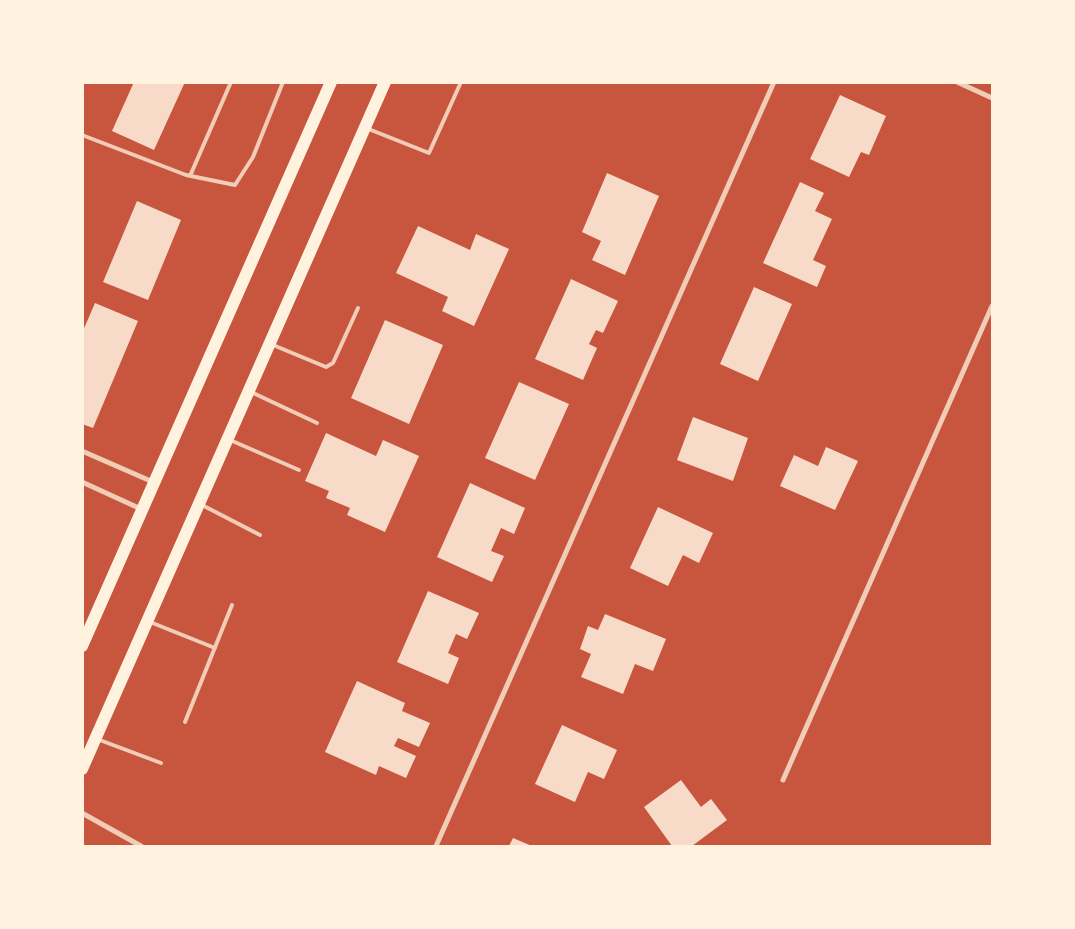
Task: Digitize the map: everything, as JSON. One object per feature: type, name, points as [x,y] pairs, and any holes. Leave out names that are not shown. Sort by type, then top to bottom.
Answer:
[{"type":"main road","points":[[82,646],[331,82]]},
{"type":"main road","points":[[82,769],[385,82]]},
{"type":"street","points":[[436,846],[774,82]]},
{"type":"street","points":[[957,82],[992,98]]},
{"type":"street","points":[[783,780],[992,306]]},
{"type":"street","points":[[82,451],[154,482]]},
{"type":"street","points":[[82,482],[142,509]]},
{"type":"street","points":[[82,813],[141,846]]},
{"type":"lane","points":[[190,176],[231,82]]},
{"type":"lane","points":[[82,135],[190,176],[235,185],[253,156],[283,82]]},
{"type":"lane","points":[[366,128],[429,153],[461,82]]},
{"type":"lane","points":[[270,344],[326,367],[333,362],[358,308]]},
{"type":"lane","points":[[249,391],[317,423]]},
{"type":"lane","points":[[228,439],[299,470]]},
{"type":"lane","points":[[200,504],[260,535]]},
{"type":"lane","points":[[185,722],[232,605]]},
{"type":"lane","points":[[148,621],[215,648]]},
{"type":"lane","points":[[96,738],[161,763]]},
{"type":"building","points":[[134,82],[185,82],[154,150],[112,131]]},
{"type":"building","points":[[840,95],[886,116],[869,155],[861,152],[849,177],[810,159]]},
{"type":"building","points":[[607,173],[659,196],[625,275],[592,260],[601,241],[582,232]]},
{"type":"building","points":[[800,182],[824,193],[815,211],[832,219],[813,260],[826,266],[817,287],[763,263]]},
{"type":"building","points":[[137,201],[181,220],[148,300],[103,282]]},
{"type":"building","points":[[418,226],[470,250],[476,234],[509,249],[474,326],[442,311],[448,297],[396,273]]},
{"type":"building","points":[[571,279],[618,301],[603,333],[596,330],[589,344],[597,348],[583,380],[535,359]]},
{"type":"building","points":[[754,287],[792,304],[758,381],[720,364]]},
{"type":"building","points":[[95,303],[138,321],[93,428],[82,424],[82,333]]},
{"type":"building","points":[[385,320],[443,345],[409,424],[351,398]]},
{"type":"building","points":[[519,382],[569,404],[535,480],[485,458]]},
{"type":"building","points":[[693,417],[748,438],[733,481],[677,460]]},
{"type":"building","points":[[326,433],[376,456],[383,440],[419,456],[385,532],[347,515],[350,508],[326,498],[329,491],[305,481]]},
{"type":"building","points":[[826,447],[858,461],[835,510],[780,486],[794,455],[818,466]]},
{"type":"building","points":[[470,483],[525,508],[514,534],[501,528],[491,551],[504,556],[492,582],[437,557]]},
{"type":"building","points":[[658,507],[713,533],[699,563],[683,555],[668,586],[630,568]]},
{"type":"building","points":[[428,591],[479,613],[467,639],[456,634],[448,653],[459,658],[448,684],[397,662]]},
{"type":"building","points":[[605,614],[666,639],[653,671],[635,664],[623,694],[581,677],[591,654],[580,649],[588,626],[598,630]]},
{"type":"building","points":[[357,681],[405,703],[402,711],[430,723],[419,747],[398,738],[394,746],[416,756],[406,778],[379,766],[376,775],[325,752]]},
{"type":"building","points":[[562,725],[617,750],[604,779],[588,772],[575,802],[535,784]]},
{"type":"building","points":[[681,780],[701,807],[711,799],[727,820],[692,846],[672,846],[644,807]]},
{"type":"building","points":[[513,838],[532,846],[509,846]]}]
